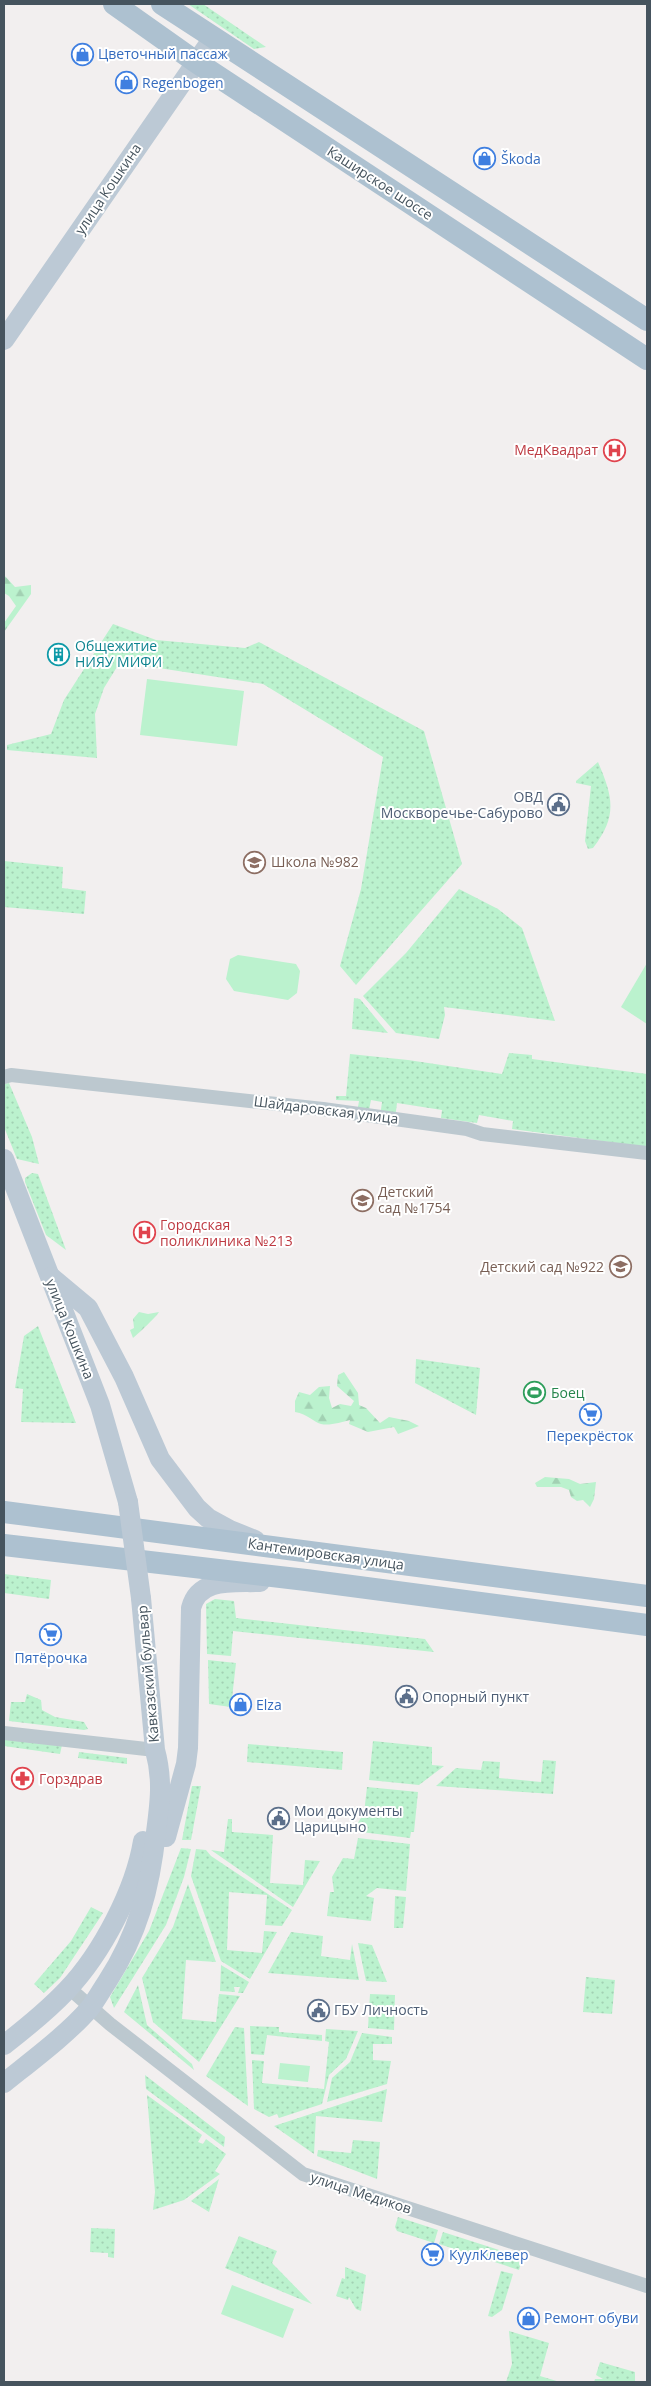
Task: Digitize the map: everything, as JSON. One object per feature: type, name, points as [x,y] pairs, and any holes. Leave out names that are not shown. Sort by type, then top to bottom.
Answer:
[{"type":"main road","name":"Каширское шоссе","points":[[114,4],[196,62],[647,359]]},
{"type":"main road","points":[[162,4],[647,320]]},
{"type":"main road","name":"улица Кошкина","points":[[4,340],[213,38]]},
{"type":"main road","points":[[605,332],[647,370]]},
{"type":"main road","name":"улица Кошкина","points":[[4,1159],[100,1404],[128,1502],[141,1598]]},
{"type":"main road","points":[[48,1274],[88,1308],[124,1377],[160,1458],[197,1508],[208,1518],[230,1530],[270,1546]]},
{"type":"main road","name":"Кантемировская улица","points":[[4,1512],[647,1596]]},
{"type":"main road","name":"Кантемировская улица","points":[[4,1545],[306,1580],[647,1625]]},
{"type":"main road","points":[[152,1868],[165,1841],[186,1764],[191,1608],[193,1598],[197,1592],[210,1586],[306,1580]]},
{"type":"main road","name":"Кавказский бульвар","points":[[4,2083],[90,2008],[114,1970],[137,1924],[146,1897],[152,1868],[161,1797],[160,1772],[155,1750],[141,1598]]},
{"type":"main road","name":"Кавказский бульвар","points":[[4,2045],[69,1988],[100,1944],[121,1909],[139,1866],[148,1797],[149,1772],[155,1750]]},
{"type":"street","name":"Шайдаровская улица","points":[[4,1077],[11,1075],[323,1109],[468,1129],[482,1134],[647,1153]]},
{"type":"street","points":[[4,1733],[155,1750]]},
{"type":"street","name":"улица Медиков","points":[[69,1988],[90,2008],[303,2174],[647,2286]]},
{"type":"green space","points":[[188,4],[203,4],[266,47],[254,49]]},
{"type":"green space","points":[[4,575],[15,587],[31,585],[31,594],[4,632],[4,623],[16,606],[9,596],[4,593]]},
{"type":"green space","points":[[113,624],[156,640],[245,648],[259,642],[424,731],[462,864],[356,985],[340,966],[361,889],[383,757],[263,684],[120,662],[104,688],[95,714],[97,758],[7,750],[7,745],[51,734],[64,700]]},
{"type":"green space","points":[[147,679],[244,691],[237,746],[140,735]]},
{"type":"green space","points":[[598,762],[610,796],[610,816],[601,837],[593,848],[588,849],[585,841],[591,786],[576,783],[576,781]]},
{"type":"green space","points":[[4,861],[63,867],[62,888],[86,891],[84,914],[4,907]]},
{"type":"green space","points":[[459,889],[498,909],[522,928],[555,1021],[444,1007],[445,1015],[439,1039],[396,1033],[363,996],[406,953]]},
{"type":"green space","points":[[238,955],[296,964],[300,971],[297,993],[288,1000],[234,991],[226,979],[230,959]]},
{"type":"green space","points":[[647,963],[647,1024],[621,1007]]},
{"type":"green space","points":[[354,998],[360,999],[388,1033],[352,1029]]},
{"type":"green space","points":[[509,1053],[532,1055],[532,1059],[647,1074],[647,1147],[512,1129],[513,1121],[479,1115],[477,1123],[441,1118],[442,1110],[397,1103],[395,1119],[380,1117],[382,1102],[371,1100],[368,1115],[357,1113],[359,1101],[336,1100],[336,1096],[346,1096],[350,1054],[408,1060],[502,1074]]},
{"type":"green space","points":[[9,1083],[32,1137],[39,1164],[17,1159],[4,1127],[4,1084]]},
{"type":"green space","points":[[32,1173],[38,1174],[66,1250],[46,1235],[25,1182],[25,1178]]},
{"type":"green space","points":[[139,1312],[148,1314],[159,1312],[133,1338],[130,1330],[134,1328],[133,1319]]},
{"type":"green space","points":[[38,1326],[76,1423],[21,1422],[23,1389],[15,1388],[24,1336]]},
{"type":"green space","points":[[416,1359],[480,1368],[476,1415],[415,1383]]},
{"type":"green space","points":[[344,1372],[358,1393],[359,1405],[366,1408],[380,1423],[389,1417],[409,1421],[419,1426],[398,1434],[394,1427],[368,1432],[349,1424],[350,1420],[332,1424],[321,1424],[303,1414],[295,1412],[295,1401],[299,1392],[310,1395],[319,1387],[330,1386],[329,1398],[332,1408],[340,1404],[351,1406],[354,1401],[337,1386],[338,1375]]},
{"type":"green space","points":[[545,1477],[569,1479],[580,1484],[596,1482],[594,1499],[590,1507],[583,1500],[577,1501],[571,1497],[569,1490],[561,1487],[537,1487],[535,1483]]},
{"type":"green space","points":[[4,1574],[51,1580],[49,1599],[4,1593]]},
{"type":"green space","points":[[215,1599],[234,1601],[236,1618],[425,1639],[434,1652],[233,1631],[231,1656],[207,1654],[206,1604]]},
{"type":"green space","points":[[208,1660],[236,1663],[231,1707],[209,1704]]},
{"type":"green space","points":[[27,1694],[41,1700],[42,1710],[55,1717],[84,1722],[88,1729],[9,1721],[11,1702],[25,1702]]},
{"type":"green space","points":[[4,1736],[62,1745],[60,1754],[4,1746]]},
{"type":"green space","points":[[373,1741],[432,1747],[432,1765],[444,1766],[419,1785],[369,1780]]},
{"type":"green space","points":[[248,1744],[343,1752],[342,1770],[247,1762]]},
{"type":"green space","points":[[79,1752],[127,1758],[127,1764],[78,1758]]},
{"type":"green space","points":[[543,1760],[556,1761],[553,1794],[436,1786],[456,1768],[481,1770],[483,1761],[500,1762],[499,1778],[541,1782]]},
{"type":"green space","points":[[192,1786],[201,1786],[191,1840],[182,1840]]},
{"type":"green space","points":[[367,1787],[418,1792],[414,1832],[411,1832],[410,1838],[353,1831],[364,1813]]},
{"type":"green space","points":[[228,1819],[232,1819],[232,1832],[273,1835],[270,1883],[303,1885],[305,1860],[320,1861],[293,1907],[211,1850],[224,1852]]},
{"type":"green space","points":[[358,1838],[410,1844],[406,1891],[377,1888],[366,1896],[374,1898],[371,1921],[327,1916],[330,1892],[334,1892],[332,1877],[343,1858],[354,1859]]},
{"type":"green space","points":[[181,1848],[191,1849],[184,1877],[166,1925],[114,2008],[110,1997],[149,1931]]},
{"type":"green space","points":[[196,1849],[206,1850],[211,1856],[292,1910],[282,1926],[265,1925],[267,1895],[229,1892],[227,1950],[262,1953],[264,1931],[277,1932],[250,1979],[221,1961],[191,1876]]},
{"type":"green space","points":[[188,1884],[216,1962],[186,1960],[182,2019],[216,2022],[219,1994],[240,1996],[199,2062],[153,2022],[142,1978],[173,1927]]},
{"type":"green space","points":[[395,1896],[406,1897],[403,1928],[394,1928]]},
{"type":"green space","points":[[91,1907],[103,1913],[60,1978],[44,1993],[34,1984],[71,1941]]},
{"type":"green space","points":[[291,1932],[323,1936],[321,1956],[350,1960],[352,1944],[359,1980],[268,1973]]},
{"type":"green space","points":[[358,1943],[372,1945],[387,1982],[366,1981]]},
{"type":"green space","points":[[221,1965],[249,1982],[243,1993],[238,1993],[240,1987],[234,1987],[235,1992],[220,1991]]},
{"type":"green space","points":[[586,1977],[615,1980],[612,2014],[583,2012]]},
{"type":"green space","points":[[138,1985],[147,2025],[192,2064],[194,2070],[124,2012]]},
{"type":"green space","points":[[370,1994],[395,1995],[394,2030],[368,2028]]},
{"type":"green space","points":[[250,2026],[279,2027],[279,2032],[322,2035],[322,2041],[267,2035],[264,2055],[251,2054]]},
{"type":"green space","points":[[235,2027],[244,2028],[248,2106],[206,2076]]},
{"type":"green space","points":[[326,2029],[358,2031],[346,2059],[329,2075],[322,2104],[279,2118],[277,2114],[269,2117],[254,2109],[252,2060],[264,2061],[262,2083],[324,2089],[329,2042],[325,2041]]},
{"type":"green space","points":[[362,2033],[392,2037],[392,2044],[373,2044],[373,2060],[391,2061],[387,2084],[327,2102],[332,2078],[350,2062]]},
{"type":"green space","points":[[280,2063],[310,2066],[308,2082],[278,2079]]},
{"type":"green space","points":[[145,2075],[225,2137],[224,2147],[146,2089]]},
{"type":"green space","points":[[387,2089],[382,2122],[316,2116],[314,2154],[274,2126]]},
{"type":"green space","points":[[147,2095],[202,2135],[198,2142],[203,2144],[206,2139],[226,2154],[215,2171],[220,2174],[184,2200],[153,2210],[155,2192]]},
{"type":"green space","points":[[353,2140],[380,2142],[377,2179],[317,2156],[318,2150],[351,2153]]},
{"type":"green space","points":[[219,2179],[209,2212],[191,2201]]},
{"type":"green space","points":[[398,2217],[438,2230],[434,2243],[397,2231],[395,2227]]},
{"type":"green space","points":[[91,2228],[115,2229],[114,2258],[108,2257],[108,2253],[90,2252]]},
{"type":"green space","points":[[443,2232],[521,2257],[519,2270],[439,2244]]},
{"type":"green space","points":[[239,2236],[277,2251],[272,2263],[312,2304],[225,2268]]},
{"type":"green space","points":[[345,2267],[366,2275],[361,2311],[356,2309],[349,2297],[348,2300],[336,2296],[342,2278],[345,2279]]},
{"type":"green space","points":[[501,2271],[513,2274],[502,2310],[492,2317],[488,2316]]},
{"type":"green space","points":[[232,2285],[294,2309],[283,2338],[221,2314]]},
{"type":"green space","points":[[509,2331],[549,2343],[540,2376],[560,2382],[506,2382],[512,2364]]},
{"type":"green space","points":[[600,2362],[635,2372],[635,2382],[594,2382],[595,2379],[603,2379],[596,2375]]},
{"type":"place","name":"Цветочный пассаж","points":[[82,54]]},
{"type":"place","name":"Regenbogen","points":[[126,83]]},
{"type":"place","name":"Škoda","points":[[485,159]]},
{"type":"place","name":"МедКвадрат","points":[[614,450]]},
{"type":"place","name":"Общежитие НИЯУ МИФИ","points":[[59,654]]},
{"type":"place","name":"ОВД Москворечье-Сабурово","points":[[559,805]]},
{"type":"place","name":"Школа №982","points":[[255,862]]},
{"type":"place","name":"Детский сад №1754","points":[[362,1200]]},
{"type":"place","name":"Городская поликлиника №213","points":[[144,1233]]},
{"type":"place","name":"Детский сад №922","points":[[620,1267]]},
{"type":"place","name":"Боец","points":[[535,1393]]},
{"type":"place","name":"Перекрёсток","points":[[590,1414]]},
{"type":"place","name":"Пятёрочка","points":[[51,1635]]},
{"type":"place","name":"Опорный пункт","points":[[406,1697]]},
{"type":"place","name":"Elza","points":[[240,1705]]},
{"type":"place","name":"Горздрав","points":[[23,1779]]},
{"type":"place","name":"Мои документы Царицыно","points":[[278,1819]]},
{"type":"place","name":"ГБУ Личность","points":[[318,2010]]},
{"type":"place","name":"КуулКлевер","points":[[433,2255]]},
{"type":"place","name":"Ремонт обуви","points":[[528,2318]]}]
